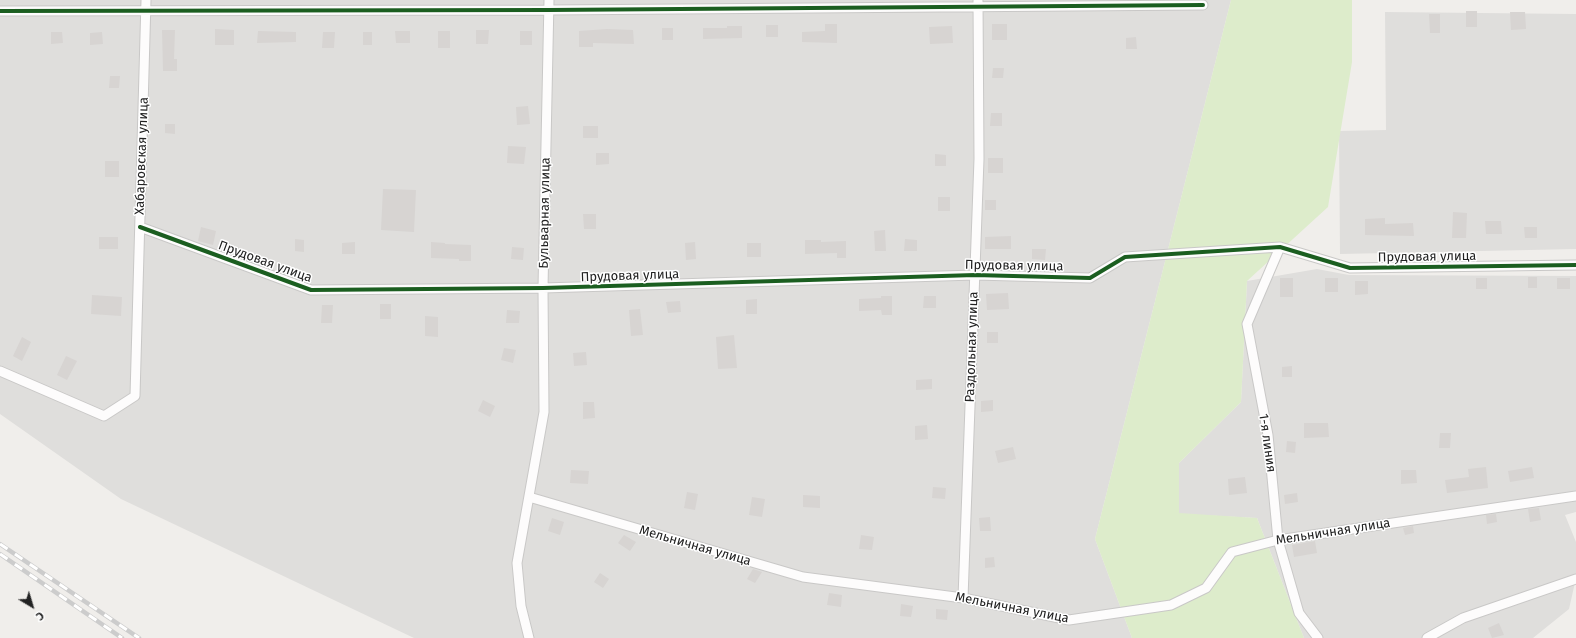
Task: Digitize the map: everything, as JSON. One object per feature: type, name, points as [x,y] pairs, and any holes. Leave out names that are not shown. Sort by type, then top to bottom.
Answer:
[{"type":"street","name":"Хабаровская улица","points":[[0,371],[104,416],[135,396],[146,0]]},
{"type":"street","points":[[0,11],[146,11],[549,5],[978,3],[1203,5]]},
{"type":"street","name":"Раздольная улица","points":[[963,598],[979,159],[978,3]]},
{"type":"street","name":"Бульварная улица","points":[[529,638],[521,606],[517,562],[544,412],[543,288],[549,5]]},
{"type":"street","name":"Прудовая улица","points":[[140,227],[312,290],[543,288],[975,275],[1090,278],[1125,257],[1280,247],[1350,268],[1576,265]]},
{"type":"street","name":"1-я линия","points":[[1280,247],[1246,324],[1268,435],[1278,540],[1299,613],[1318,638]]},
{"type":"street","name":"Мельничная улица","points":[[529,497],[803,577],[963,598],[1069,620],[1170,605],[1206,588],[1232,552],[1278,540],[1576,496]]},
{"type":"street","points":[[1427,638],[1463,618],[1576,579]]},
{"type":"shaded area","points":[[0,0],[1231,0],[1095,539],[1132,638],[414,638],[121,499],[0,414]]},
{"type":"shaded area","points":[[1385,12],[1576,14],[1576,249],[1340,254],[1339,131],[1386,130]]},
{"type":"shaded area","points":[[1317,269],[1349,275],[1576,276],[1576,512],[1565,515],[1576,542],[1576,578],[1569,609],[1533,638],[1304,638],[1257,518],[1179,514],[1179,463],[1241,402],[1247,281]]},
{"type":"green space","points":[[1231,0],[1352,0],[1352,62],[1328,207],[1247,281],[1241,402],[1179,463],[1179,513],[1257,518],[1304,638],[1132,638],[1095,539]]},
{"type":"building","points":[[1466,11],[1477,11],[1477,27],[1466,27]]},
{"type":"building","points":[[1510,12],[1525,12],[1526,29],[1511,30]]},
{"type":"building","points":[[1429,14],[1440,14],[1440,33],[1430,33]]},
{"type":"building","points":[[825,24],[837,24],[837,43],[802,42],[802,32],[825,31]]},
{"type":"building","points":[[992,24],[1007,24],[1007,40],[992,40]]},
{"type":"building","points":[[766,25],[778,25],[778,37],[766,37]]},
{"type":"building","points":[[727,26],[742,26],[742,38],[703,39],[703,28],[727,28]]},
{"type":"building","points":[[952,26],[953,43],[930,44],[929,27]]},
{"type":"building","points":[[662,28],[673,28],[673,40],[662,40]]},
{"type":"building","points":[[215,29],[234,30],[234,45],[215,45]]},
{"type":"building","points":[[607,29],[633,30],[634,44],[593,43],[593,47],[579,47],[579,31]]},
{"type":"building","points":[[162,30],[175,30],[174,59],[177,59],[177,71],[163,71]]},
{"type":"building","points":[[476,30],[489,30],[488,44],[476,44]]},
{"type":"building","points":[[258,31],[296,32],[296,42],[257,43]]},
{"type":"building","points":[[395,31],[410,31],[410,43],[396,43]]},
{"type":"building","points":[[438,31],[450,31],[450,48],[438,48]]},
{"type":"building","points":[[520,31],[532,31],[532,45],[520,45]]},
{"type":"building","points":[[51,32],[62,32],[63,43],[51,44]]},
{"type":"building","points":[[102,32],[103,44],[90,45],[90,33]]},
{"type":"building","points":[[323,32],[335,32],[334,48],[322,48]]},
{"type":"building","points":[[363,32],[372,32],[372,45],[363,45]]},
{"type":"building","points":[[1136,37],[1137,49],[1126,49],[1126,38]]},
{"type":"building","points":[[993,68],[1004,68],[1003,78],[992,78]]},
{"type":"building","points":[[110,76],[120,76],[119,88],[109,88]]},
{"type":"building","points":[[528,106],[530,124],[517,125],[516,107]]},
{"type":"building","points":[[991,113],[1002,113],[1002,126],[990,126]]},
{"type":"building","points":[[165,124],[175,124],[175,134],[165,133]]},
{"type":"building","points":[[583,126],[598,126],[598,138],[583,138]]},
{"type":"building","points":[[508,146],[526,147],[524,164],[507,163]]},
{"type":"building","points":[[596,153],[609,153],[609,164],[596,165]]},
{"type":"building","points":[[935,154],[946,155],[946,166],[935,166]]},
{"type":"building","points":[[988,158],[1003,158],[1003,173],[988,173]]},
{"type":"building","points":[[105,161],[119,161],[119,177],[105,177]]},
{"type":"building","points":[[383,189],[416,190],[414,232],[381,230]]},
{"type":"building","points":[[938,197],[950,197],[950,211],[938,211]]},
{"type":"building","points":[[985,200],[996,200],[996,210],[985,210]]},
{"type":"building","points":[[1453,212],[1467,213],[1466,238],[1452,238]]},
{"type":"building","points":[[583,214],[596,214],[596,229],[584,229]]},
{"type":"building","points":[[1385,218],[1385,224],[1413,223],[1414,236],[1365,235],[1365,219]]},
{"type":"building","points":[[1485,221],[1501,221],[1502,234],[1486,234]]},
{"type":"building","points":[[201,227],[216,231],[213,245],[198,241]]},
{"type":"building","points":[[1524,227],[1537,227],[1537,238],[1525,238]]},
{"type":"building","points":[[885,230],[886,251],[875,251],[874,231]]},
{"type":"building","points":[[1011,236],[1011,249],[985,249],[985,237]]},
{"type":"building","points":[[99,237],[118,237],[118,249],[99,249]]},
{"type":"building","points":[[295,239],[304,240],[304,252],[295,251]]},
{"type":"building","points":[[905,239],[917,240],[917,251],[904,251]]},
{"type":"building","points":[[805,240],[821,240],[821,242],[846,241],[846,258],[837,258],[837,253],[805,254]]},
{"type":"building","points":[[355,242],[355,254],[342,254],[342,243]]},
{"type":"building","points":[[431,242],[471,245],[471,261],[431,258]]},
{"type":"building","points":[[695,242],[696,259],[686,260],[685,243]]},
{"type":"building","points":[[747,243],[761,243],[761,257],[747,257]]},
{"type":"building","points":[[512,247],[524,248],[523,260],[511,259]]},
{"type":"building","points":[[1032,249],[1046,249],[1045,260],[1032,259]]},
{"type":"building","points":[[1528,277],[1537,277],[1537,288],[1528,288]]},
{"type":"building","points":[[1280,278],[1293,278],[1293,297],[1280,297]]},
{"type":"building","points":[[1325,278],[1338,278],[1338,292],[1325,292]]},
{"type":"building","points":[[1476,278],[1487,278],[1487,289],[1476,289]]},
{"type":"building","points":[[1557,278],[1570,278],[1570,289],[1557,289]]},
{"type":"building","points":[[1355,281],[1368,281],[1368,294],[1355,295]]},
{"type":"building","points":[[1008,293],[1009,309],[987,310],[986,294]]},
{"type":"building","points":[[92,295],[122,297],[121,316],[91,314]]},
{"type":"building","points":[[881,296],[892,296],[892,315],[882,315],[881,310],[859,311],[859,299],[881,298]]},
{"type":"building","points":[[924,296],[936,296],[936,308],[923,308]]},
{"type":"building","points":[[757,299],[757,314],[746,314],[746,300]]},
{"type":"building","points":[[680,301],[681,312],[668,313],[666,302]]},
{"type":"building","points":[[380,304],[391,304],[391,319],[380,319]]},
{"type":"building","points":[[322,305],[333,305],[332,323],[321,323]]},
{"type":"building","points":[[640,309],[643,335],[631,336],[629,310]]},
{"type":"building","points":[[507,310],[520,311],[519,323],[506,323]]},
{"type":"building","points":[[425,316],[438,317],[438,337],[425,336]]},
{"type":"building","points":[[987,332],[998,332],[998,343],[987,343]]},
{"type":"building","points":[[734,335],[737,368],[718,369],[716,337]]},
{"type":"building","points":[[22,337],[31,342],[22,361],[13,356]]},
{"type":"building","points":[[504,348],[516,350],[513,363],[501,360]]},
{"type":"building","points":[[586,352],[587,365],[574,366],[573,353]]},
{"type":"building","points":[[66,356],[77,361],[67,380],[57,375]]},
{"type":"building","points":[[1292,366],[1292,377],[1282,377],[1282,367]]},
{"type":"building","points":[[932,379],[932,389],[916,390],[916,380]]},
{"type":"building","points":[[483,400],[495,406],[490,417],[478,411]]},
{"type":"building","points":[[993,400],[993,411],[981,412],[981,401]]},
{"type":"building","points":[[583,402],[594,402],[595,418],[583,419]]},
{"type":"building","points":[[1304,423],[1328,423],[1329,437],[1304,438]]},
{"type":"building","points":[[927,425],[928,439],[915,440],[915,426]]},
{"type":"building","points":[[1440,433],[1451,433],[1450,448],[1439,448]]},
{"type":"building","points":[[1287,441],[1296,442],[1295,453],[1286,452]]},
{"type":"building","points":[[1013,447],[1016,459],[998,463],[995,451]]},
{"type":"building","points":[[1486,467],[1488,488],[1447,493],[1445,480],[1469,477],[1468,469]]},
{"type":"building","points":[[1532,467],[1534,478],[1510,482],[1508,471]]},
{"type":"building","points":[[571,470],[589,471],[588,484],[570,483]]},
{"type":"building","points":[[1401,470],[1416,470],[1417,483],[1401,484]]},
{"type":"building","points":[[1245,477],[1247,493],[1229,495],[1228,479]]},
{"type":"building","points":[[933,487],[946,488],[945,499],[932,498]]},
{"type":"building","points":[[687,492],[698,494],[695,510],[684,508]]},
{"type":"building","points":[[1297,493],[1298,502],[1285,504],[1284,495]]},
{"type":"building","points":[[803,495],[820,496],[820,508],[803,507]]},
{"type":"building","points":[[752,497],[765,499],[762,517],[749,515]]},
{"type":"building","points":[[1539,508],[1541,520],[1530,522],[1528,509]]},
{"type":"building","points":[[1496,514],[1497,522],[1487,524],[1486,515]]},
{"type":"building","points":[[990,517],[991,531],[980,531],[979,518]]},
{"type":"building","points":[[552,518],[564,522],[560,535],[548,531]]},
{"type":"building","points":[[1413,526],[1414,533],[1405,535],[1403,528]]},
{"type":"building","points":[[624,535],[636,542],[630,551],[618,543]]},
{"type":"building","points":[[861,535],[874,537],[872,550],[859,549]]},
{"type":"building","points":[[1315,541],[1317,553],[1294,557],[1292,545]]},
{"type":"building","points":[[994,557],[995,567],[985,568],[985,558]]},
{"type":"building","points":[[753,569],[762,572],[755,583],[747,579]]},
{"type":"building","points":[[600,573],[609,579],[603,588],[594,582]]},
{"type":"building","points":[[829,593],[842,595],[841,607],[827,605]]},
{"type":"building","points":[[901,604],[913,606],[911,617],[900,616]]},
{"type":"building","points":[[936,609],[948,610],[947,620],[936,619]]},
{"type":"building","points":[[1499,623],[1504,635],[1492,638],[1488,628]]},
{"type":"railway","points":[[0,544],[139,638]]},
{"type":"railway","points":[[0,554],[122,638]]},
{"type":"cycle path","points":[[0,11],[549,10],[1203,5]]},
{"type":"cycle path","points":[[140,227],[311,290],[543,288],[975,275],[1090,278],[1125,257],[1280,247],[1350,268],[1576,265]]}]
